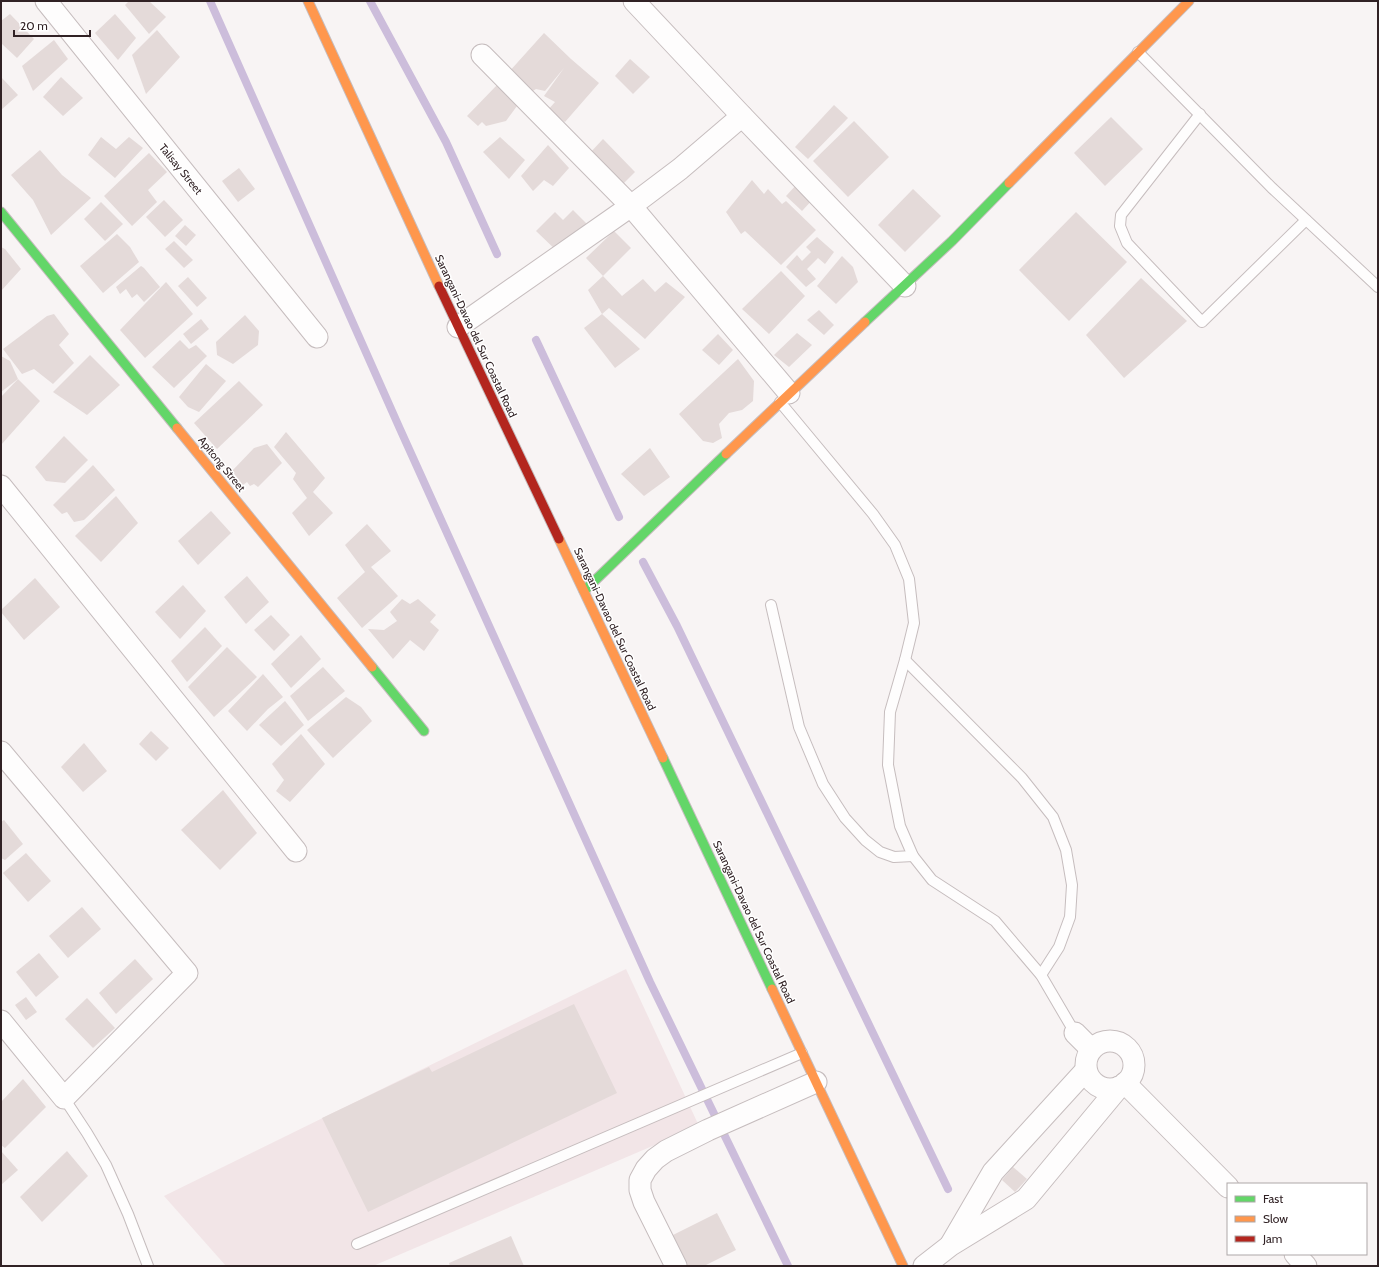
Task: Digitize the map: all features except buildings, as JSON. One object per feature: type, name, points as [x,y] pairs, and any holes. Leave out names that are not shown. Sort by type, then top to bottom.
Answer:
[{"type":"street","name":"Talisay Street","points":[[46,1],[317,338]]},
{"type":"street","name":"Sarangani-Davao del Sur Coastal Road","points":[[308,1],[458,327],[903,1266]]},
{"type":"street","points":[[634,1],[905,286]]},
{"type":"street","points":[[584,591],[785,397],[952,241],[1189,1]]},
{"type":"street","points":[[482,55],[631,206],[785,397]]},
{"type":"street","points":[[458,327],[631,206],[680,169],[742,116]]},
{"type":"street","name":"Apitong Street","points":[[1,212],[424,731]]},
{"type":"street","points":[[1,486],[296,851]]},
{"type":"street","points":[[1,752],[187,974],[64,1098],[1,1021]]},
{"type":"street","points":[[1075,1033],[1091,1049]]},
{"type":"street","points":[[924,1266],[951,1245],[1026,1199],[1132,1075],[1134,1070],[1133,1059],[1129,1050],[1120,1043],[1110,1041],[1100,1043],[1091,1049],[1086,1061],[1086,1070],[1091,1079],[1098,1086],[1108,1089],[1122,1085]]},
{"type":"street","points":[[951,1245],[993,1172],[1086,1070]]},
{"type":"street","points":[[676,1266],[644,1202],[640,1190],[640,1180],[646,1169],[655,1159],[666,1151],[708,1130],[816,1082]]},
{"type":"street","points":[[1122,1085],[1227,1186]]},
{"type":"street","points":[[1295,1255],[1306,1266]]},
{"type":"lane","points":[[1138,52],[1272,188],[1378,287]]},
{"type":"lane","points":[[1200,114],[1121,215],[1120,226],[1127,242],[1202,322],[1306,220]]},
{"type":"lane","points":[[785,397],[895,545],[908,579],[914,623],[890,712],[888,765],[900,826],[913,856],[932,880],[995,921],[1041,975],[1075,1033]]},
{"type":"lane","points":[[771,605],[799,726],[823,784],[846,818],[865,840],[880,852],[894,857],[913,856]]},
{"type":"lane","points":[[905,660],[1022,778],[1053,817],[1066,850],[1072,885],[1071,904],[1070,917],[1059,947],[1041,975]]},
{"type":"lane","points":[[357,1244],[802,1053]]},
{"type":"lane","points":[[64,1098],[106,1165],[128,1214],[148,1266]]},
{"type":"shaded area","points":[[626,969],[699,1126],[373,1266],[226,1266],[164,1196]]},
{"type":"waterway","points":[[210,1],[400,429],[650,982],[788,1266]]},
{"type":"waterway","points":[[370,1],[446,142],[497,254]]},
{"type":"waterway","points":[[536,340],[619,517]]},
{"type":"waterway","points":[[643,562],[677,626],[948,1189]]},
{"type":"traffic: fast","points":[[865,322],[952,241],[1009,183]]},
{"type":"traffic: fast","points":[[1,212],[177,428]]},
{"type":"traffic: fast","points":[[584,591],[726,454]]},
{"type":"traffic: fast","points":[[372,667],[424,731]]},
{"type":"traffic: fast","points":[[663,758],[772,989]]},
{"type":"traffic: slow","points":[[308,1],[439,286]]},
{"type":"traffic: slow","points":[[1009,183],[1189,1]]},
{"type":"traffic: slow","points":[[726,454],[865,322]]},
{"type":"traffic: slow","points":[[177,428],[372,667]]},
{"type":"traffic: slow","points":[[559,539],[663,758]]},
{"type":"traffic: slow","points":[[772,989],[903,1266]]},
{"type":"traffic: jam","points":[[439,286],[559,539]]}]
